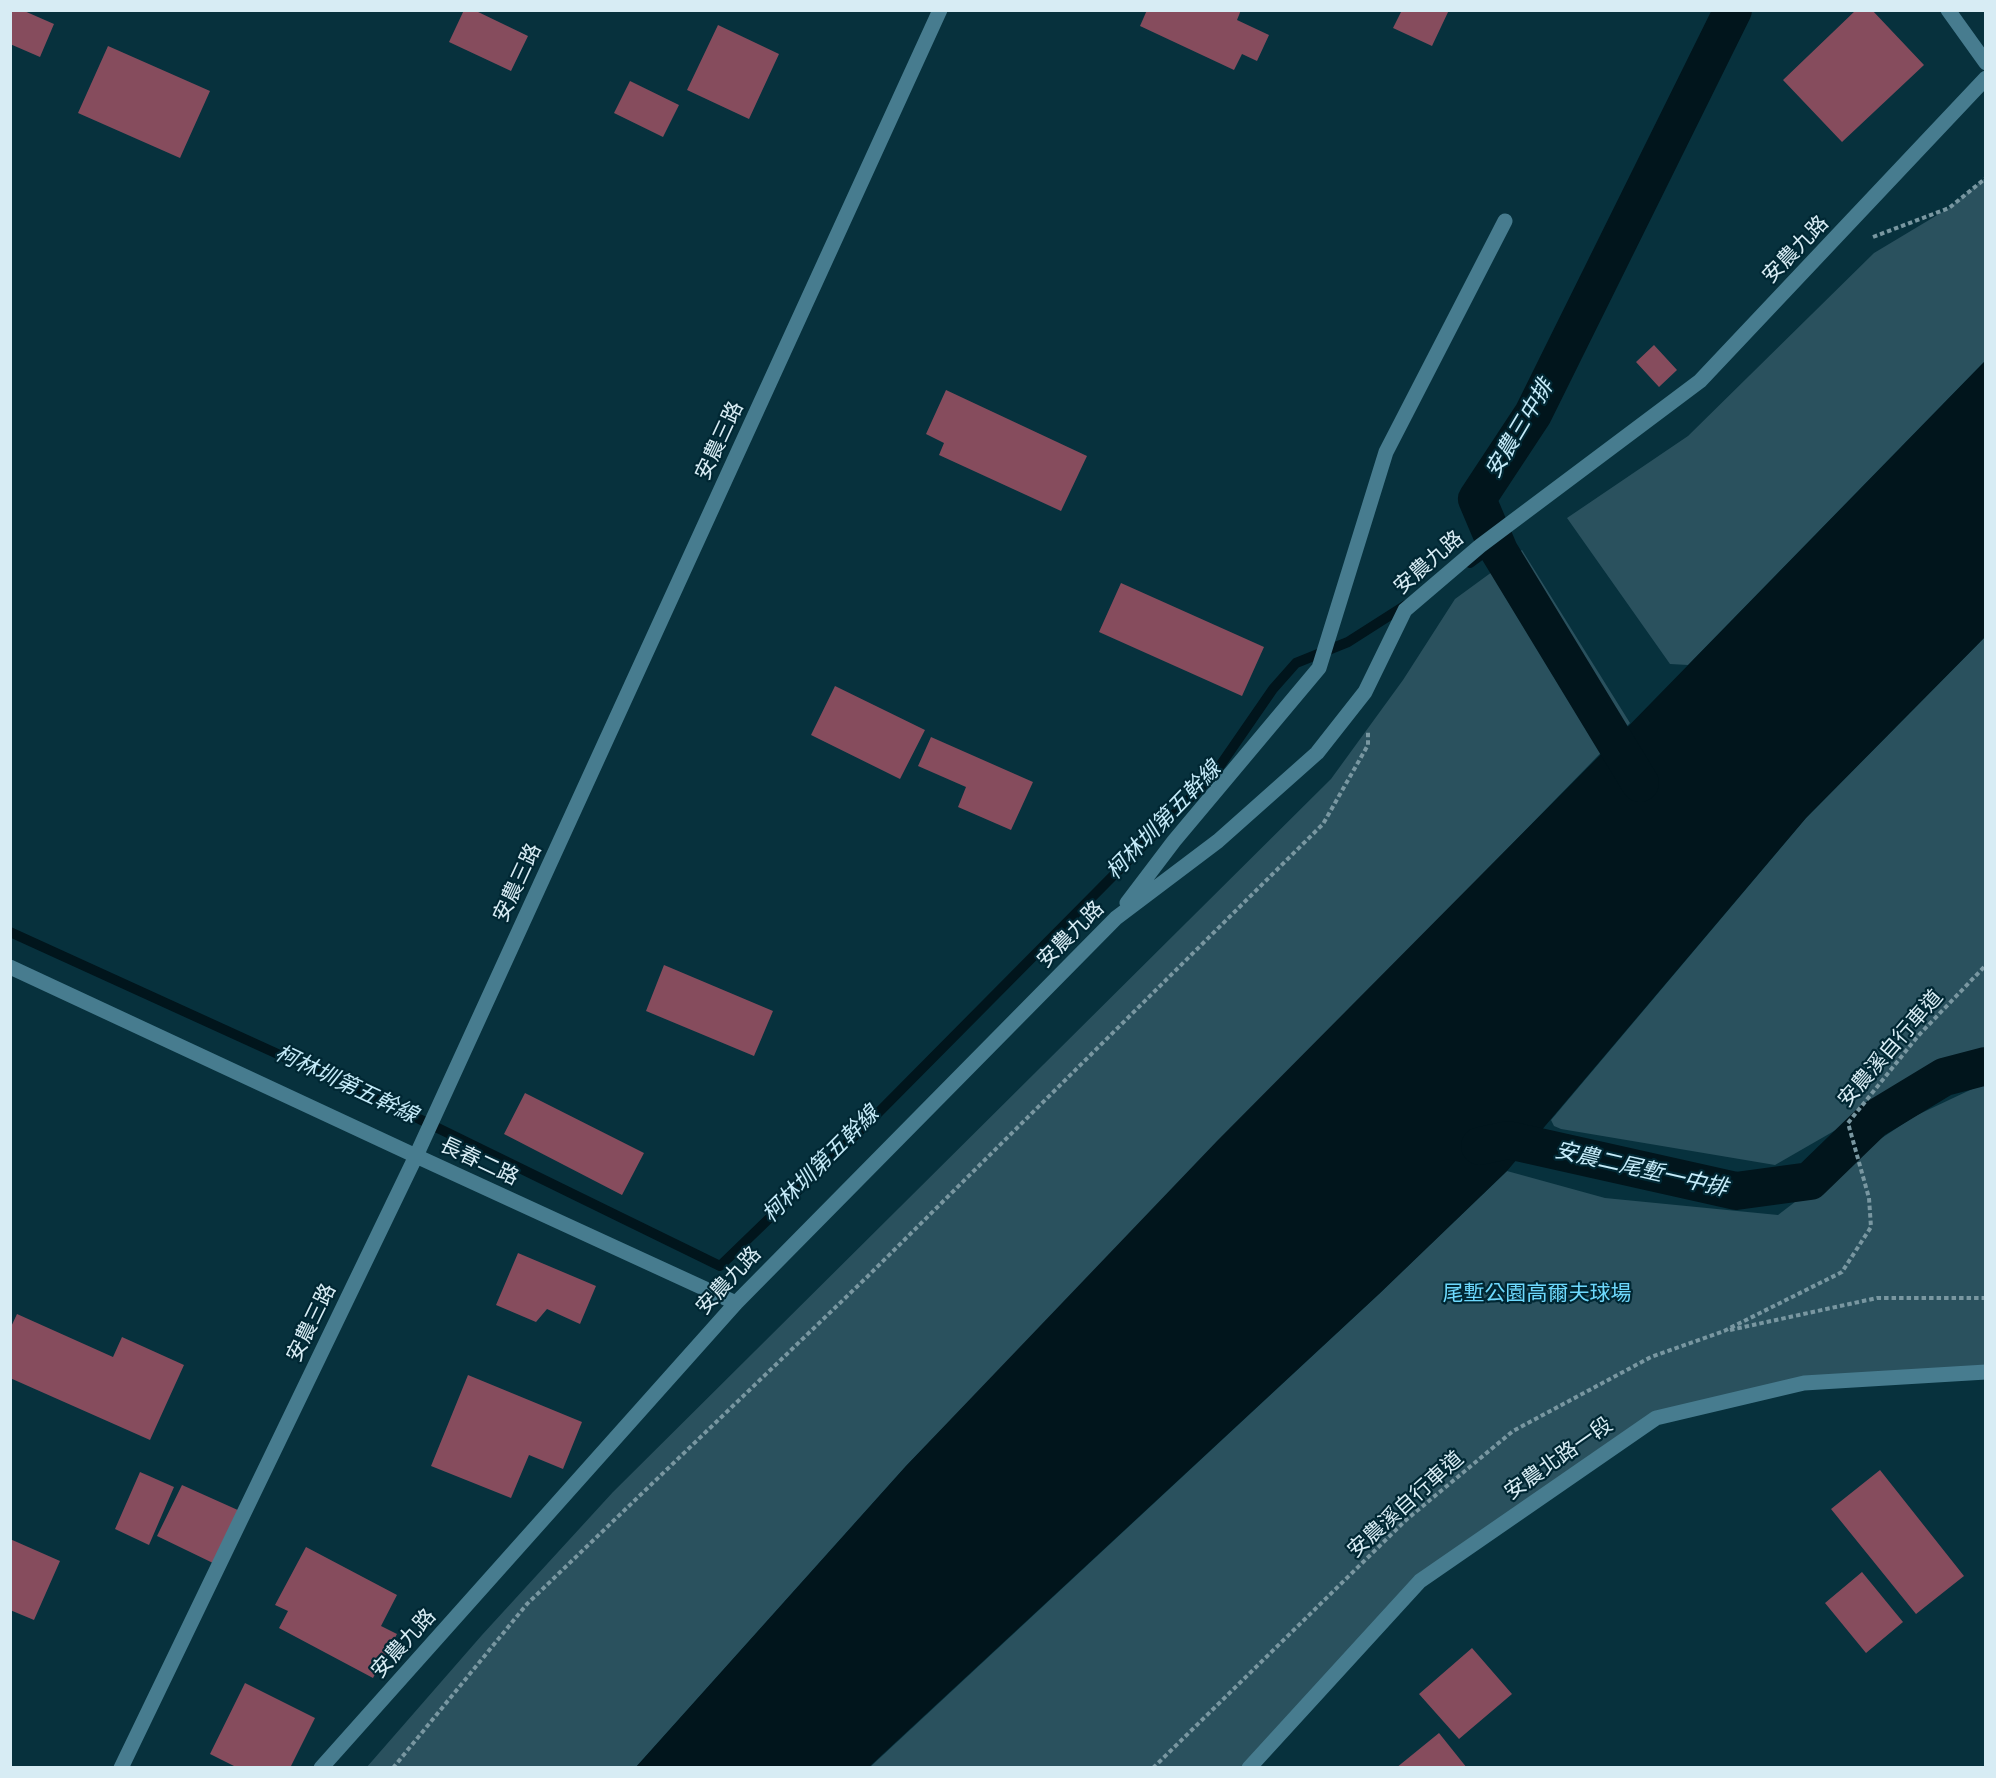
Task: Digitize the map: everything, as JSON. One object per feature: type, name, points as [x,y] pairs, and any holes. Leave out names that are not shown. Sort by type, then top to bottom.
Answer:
[{"type":"street","name":"安農三路","points":[[121,1767],[416,1156],[940,10]]},
{"type":"street","points":[[1948,10],[1986,63]]},
{"type":"street","name":"安農九路","points":[[321,1767],[736,1303],[1116,918],[1218,841],[1317,753],[1365,692],[1405,610],[1480,546],[1700,381],[1986,78]]},
{"type":"street","points":[[1116,918],[1174,841],[1319,668],[1386,452],[1505,221]]},
{"type":"street","name":"長春二路","points":[[10,967],[736,1303]]},
{"type":"street","name":"安農北路一段","points":[[1249,1767],[1420,1581],[1656,1418],[1804,1383],[1986,1372]]},
{"type":"path","points":[[1872,238],[1949,208],[1986,178]]},
{"type":"path","points":[[393,1767],[527,1604],[867,1277],[1323,824],[1368,745],[1365,692]]},
{"type":"path","name":"安農溪自行車道","points":[[1724,1331],[1842,1272],[1871,1227],[1869,1198],[1848,1123],[1918,1036],[1986,965]]},
{"type":"path","name":"安農溪自行車道","points":[[1153,1767],[1406,1521],[1513,1431],[1651,1356],[1724,1331],[1877,1298],[1986,1298]]},
{"type":"green space","points":[[1985,178],[1985,361],[1688,665],[1670,664],[1567,518],[1688,436],[1874,253],[1949,208]]},
{"type":"green space","points":[[1522,550],[1630,723],[906,1466],[636,1767],[366,1768],[482,1635],[613,1492],[1331,779],[1403,680],[1455,599]]},
{"type":"green space","points":[[1985,637],[1985,1049],[1894,1087],[1848,1123],[1775,1165],[1554,1126],[1551,1120],[1806,818]]},
{"type":"green space","name":"尾塹公園高爾夫球場","points":[[1985,1083],[1985,1372],[1804,1383],[1656,1418],[1420,1581],[1249,1767],[869,1768],[1379,1294],[1507,1171],[1605,1198],[1778,1215],[1856,1155],[1915,1116]]},
{"type":"shaded area","points":[[1985,361],[1985,637],[1806,818],[1507,1171],[1379,1294],[869,1767],[636,1767],[906,1466],[1217,1141],[1610,745]]},
{"type":"building","points":[[10,10],[22,10],[54,24],[40,57],[10,44]]},
{"type":"building","points":[[464,10],[474,10],[528,36],[511,71],[449,42]]},
{"type":"building","points":[[1147,10],[1241,10],[1237,20],[1269,35],[1257,61],[1242,54],[1234,70],[1140,26]]},
{"type":"building","points":[[1402,10],[1449,10],[1432,46],[1393,28]]},
{"type":"building","points":[[1856,10],[1872,10],[1924,65],[1842,142],[1783,80]]},
{"type":"building","points":[[718,25],[779,54],[749,119],[687,90]]},
{"type":"building","points":[[108,46],[210,91],[180,158],[78,113]]},
{"type":"building","points":[[630,81],[679,105],[663,137],[614,113]]},
{"type":"building","points":[[1654,345],[1677,370],[1659,387],[1636,362]]},
{"type":"building","points":[[946,390],[1087,456],[1061,511],[939,455],[944,443],[926,434]]},
{"type":"building","points":[[1121,583],[1264,647],[1242,696],[1099,632]]},
{"type":"building","points":[[835,686],[925,730],[900,779],[811,735]]},
{"type":"building","points":[[931,737],[1033,782],[1011,830],[958,807],[966,787],[918,766]]},
{"type":"building","points":[[664,965],[773,1011],[754,1056],[646,1011]]},
{"type":"building","points":[[525,1093],[644,1153],[622,1195],[504,1134]]},
{"type":"building","points":[[518,1253],[596,1286],[580,1324],[547,1309],[536,1322],[496,1305]]},
{"type":"building","points":[[17,1314],[113,1357],[122,1337],[184,1365],[150,1440],[10,1378],[10,1329]]},
{"type":"building","points":[[468,1375],[582,1422],[563,1469],[529,1455],[511,1498],[431,1466]]},
{"type":"building","points":[[1880,1470],[1964,1576],[1916,1614],[1831,1509]]},
{"type":"building","points":[[140,1472],[174,1487],[149,1545],[115,1529]]},
{"type":"building","points":[[182,1485],[240,1511],[215,1564],[157,1536]]},
{"type":"building","points":[[10,1539],[60,1561],[34,1620],[10,1610]]},
{"type":"building","points":[[306,1547],[397,1595],[381,1626],[397,1634],[373,1678],[279,1628],[288,1611],[275,1605]]},
{"type":"building","points":[[1862,1572],[1903,1622],[1866,1653],[1825,1603]]},
{"type":"building","points":[[1472,1648],[1512,1694],[1459,1739],[1419,1694]]},
{"type":"building","points":[[245,1683],[315,1718],[290,1768],[238,1768],[210,1754]]},
{"type":"building","points":[[1439,1733],[1467,1768],[1396,1768]]},
{"type":"waterway","name":"安農三中排","points":[[1640,783],[1499,551],[1477,499],[1533,414],[1733,10]]},
{"type":"waterway","name":"柯林圳第五幹線","points":[[1470,563],[1496,544]]},
{"type":"waterway","name":"柯林圳第五幹線","points":[[10,932],[405,1112],[720,1266],[875,1116],[1215,773],[1273,689],[1296,663],[1348,642],[1406,605]]},
{"type":"waterway","name":"安農二尾塹一中排","points":[[1480,1146],[1508,1140],[1736,1191],[1810,1181],[1873,1120],[1944,1077],[1986,1066]]}]
